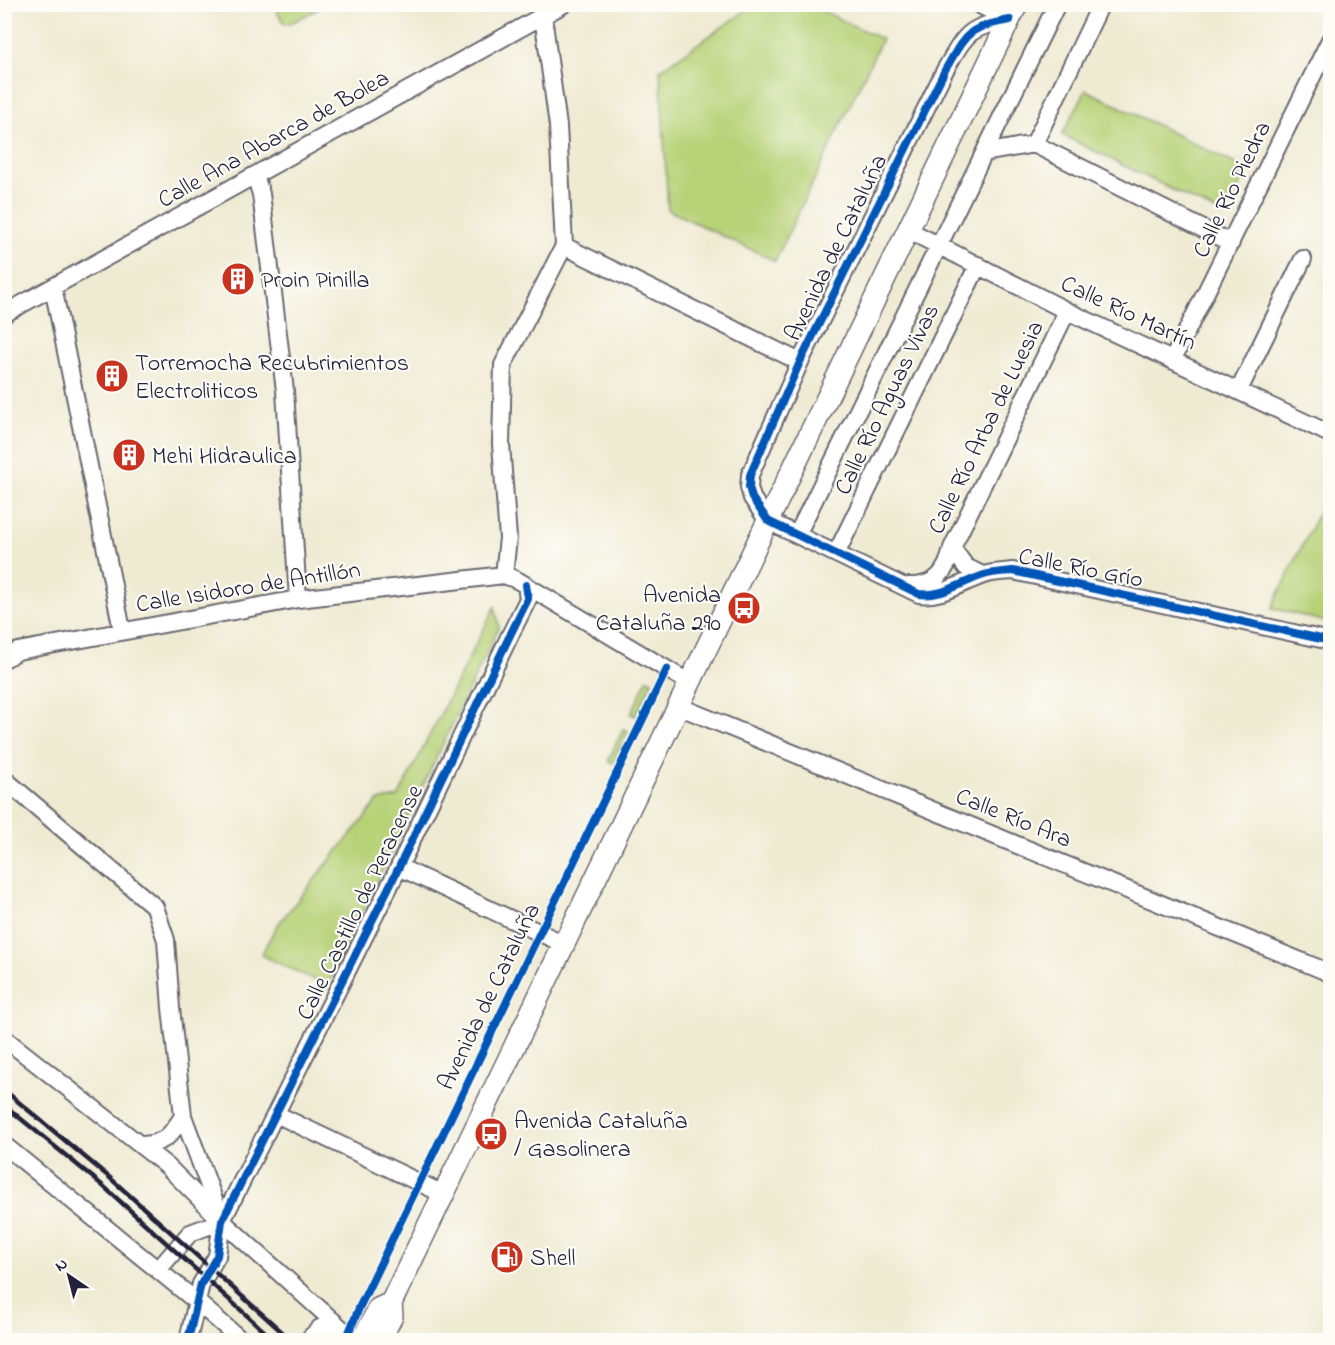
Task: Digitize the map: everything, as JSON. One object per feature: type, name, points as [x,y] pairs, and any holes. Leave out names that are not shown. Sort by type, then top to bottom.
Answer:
[{"type":"main road","name":"Avenida de Cataluña","points":[[363,1341],[378,1310],[390,1303],[1013,12]]},
{"type":"main road","name":"Avenida de Cataluña","points":[[380,1341],[392,1316],[390,1303]]},
{"type":"street","name":"Calle Ana Abarca de Bolea","points":[[4,314],[564,4]]},
{"type":"street","points":[[978,4],[1013,12]]},
{"type":"street","points":[[797,535],[1057,4]]},
{"type":"street","points":[[1034,144],[1101,4]]},
{"type":"street","name":"Avenida de Cataluña","points":[[768,521],[752,498],[748,487],[750,475],[800,362],[959,46],[978,27],[1013,12]]},
{"type":"street","points":[[543,16],[558,126],[564,246],[503,365],[501,444],[508,538],[504,575],[690,683]]},
{"type":"street","name":"Calle Río Piedra","points":[[1173,359],[1330,40]]},
{"type":"street","points":[[984,153],[1034,144],[1231,243]]},
{"type":"street","points":[[255,175],[261,194],[285,391],[297,599]]},
{"type":"street","name":"Calle Río Martín","points":[[908,230],[1067,310],[1330,434]]},
{"type":"street","points":[[564,246],[800,362]]},
{"type":"street","points":[[1239,390],[1303,259]]},
{"type":"street","name":"Calle Río Aguas Vivas","points":[[836,554],[978,265]]},
{"type":"street","points":[[53,287],[122,630]]},
{"type":"street","name":"Calle Río Arba de Luesia","points":[[904,586],[918,586],[931,582],[948,565],[952,548],[1067,310]]},
{"type":"street","name":"Calle Río Grío","points":[[768,521],[925,595],[951,590],[976,579],[1013,571],[1024,572],[1330,641]]},
{"type":"street","name":"Calle Río Grío","points":[[952,548],[976,579]]},
{"type":"street","name":"Calle Río Arba de Luesia","points":[[948,565],[962,579],[976,579]]},
{"type":"street","name":"Calle Isidoro de Antillón","points":[[4,659],[18,651],[297,599],[504,575]]},
{"type":"street","name":"Calle Castillo de Peracense","points":[[222,1221],[399,867],[531,592]]},
{"type":"street","name":"Calle Río Ara","points":[[678,706],[1330,973]]},
{"type":"street","points":[[4,779],[155,907],[166,940],[183,1116],[222,1221],[217,1256],[201,1284],[188,1341]]},
{"type":"street","points":[[399,867],[564,944]]},
{"type":"street","points":[[4,1038],[167,1166],[222,1221],[354,1341]]},
{"type":"street","points":[[276,1114],[443,1194]]},
{"type":"street","points":[[141,1145],[154,1145],[171,1136],[183,1116]]},
{"type":"street","points":[[4,1145],[196,1301],[241,1341]]},
{"type":"street","points":[[158,1270],[190,1233],[222,1221]]},
{"type":"street","points":[[308,1341],[320,1328],[334,1323]]},
{"type":"green space","points":[[273,5],[326,5],[289,24],[284,23]]},
{"type":"green space","points":[[754,5],[810,5],[882,39],[775,261],[668,210],[660,70]]},
{"type":"green space","points":[[1086,90],[1248,170],[1223,215],[1062,135]]},
{"type":"green space","points":[[1330,489],[1330,623],[1272,608]]},
{"type":"green space","points":[[495,607],[499,627],[327,986],[261,955],[276,927],[378,801],[398,797]]},
{"type":"green space","points":[[647,679],[652,681],[636,716],[631,714]]},
{"type":"green space","points":[[623,729],[628,731],[613,763],[608,761]]},
{"type":"railway","points":[[4,1090],[109,1177],[291,1340]]},
{"type":"railway","points":[[4,1105],[102,1185],[274,1340]]},
{"type":"cycle path","points":[[1010,20],[976,29],[969,34],[945,70],[800,362],[750,475],[749,487],[752,498],[768,521],[919,594],[936,593],[987,574],[1013,571],[1330,641]]},
{"type":"cycle path","points":[[188,1340],[201,1284],[217,1256],[222,1221],[399,867],[528,599],[526,585]]},
{"type":"cycle path","points":[[346,1340],[359,1308],[667,669]]},
{"type":"place","name":"Proin Pinilla","points":[[238,279]]},
{"type":"place","name":"Torremocha Recubrimientos Electroliticos","points":[[112,376]]},
{"type":"place","name":"Mehi Hidraulica","points":[[129,455]]},
{"type":"place","name":"Avenida Cataluña 290","points":[[744,608]]},
{"type":"place","name":"Avenida Cataluña / Gasolinera","points":[[491,1134]]},
{"type":"place","name":"Shell","points":[[507,1257]]}]
